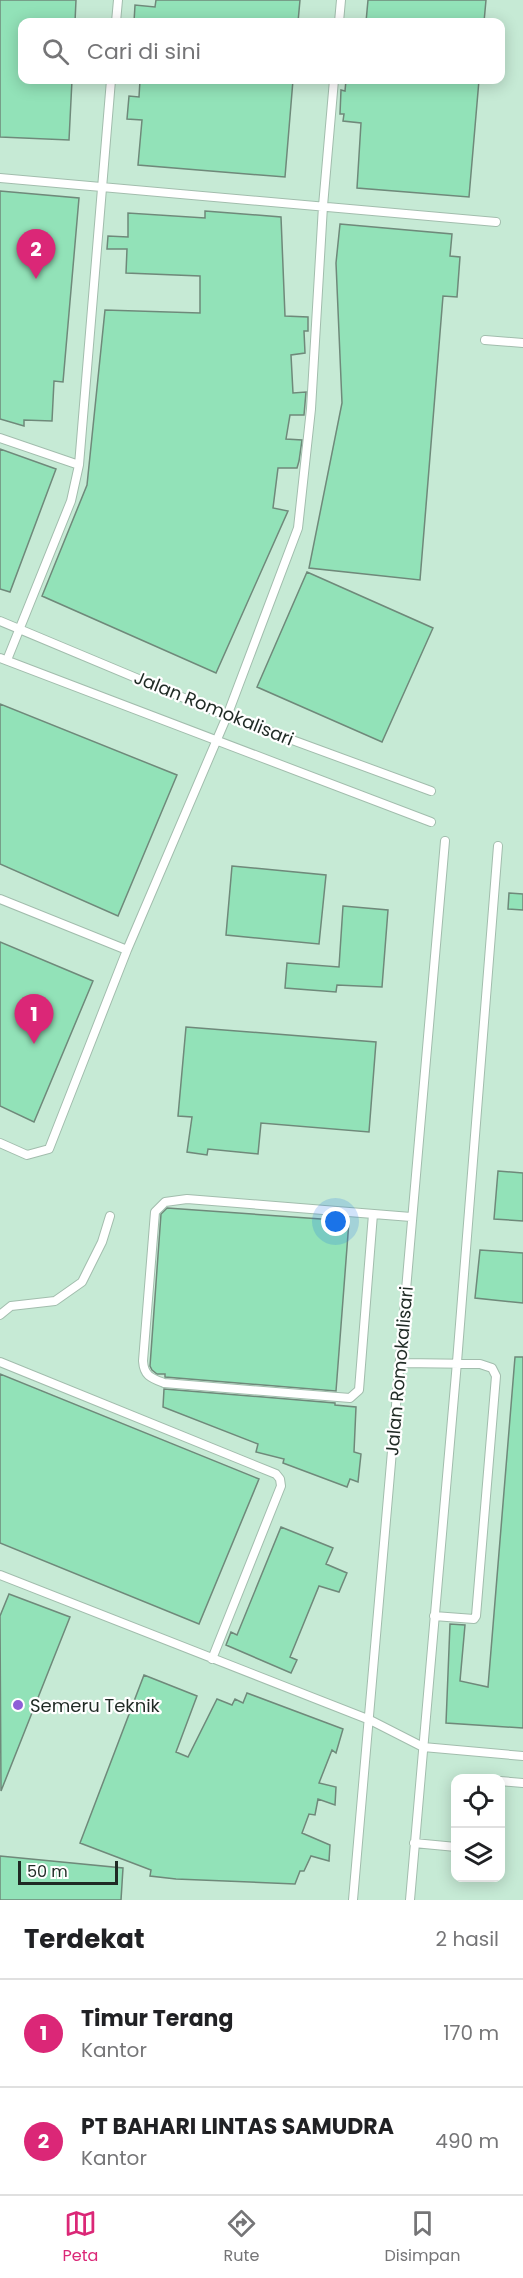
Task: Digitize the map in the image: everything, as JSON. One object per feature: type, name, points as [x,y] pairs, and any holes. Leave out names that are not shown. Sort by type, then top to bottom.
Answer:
[{"type":"lane","points":[[116,18],[118,0]]},
{"type":"lane","points":[[339,18],[341,0]]},
{"type":"lane","points":[[3,659],[20,628],[71,501],[79,465],[111,84]]},
{"type":"lane","points":[[0,1143],[27,1155],[49,1149],[127,950],[227,716],[298,528],[311,409],[323,206],[334,84]]},
{"type":"lane","points":[[0,178],[496,222]]},
{"type":"lane","points":[[485,340],[523,343]]},
{"type":"lane","points":[[0,438],[79,465]]},
{"type":"lane","name":"Jalan Romokalisari","points":[[0,621],[227,716],[431,791]]},
{"type":"lane","name":"Jalan Romokalisari","points":[[3,659],[431,822]]},
{"type":"lane","name":"Jalan Romokalisari","points":[[353,1900],[445,841]]},
{"type":"lane","points":[[410,1900],[457,1362],[498,846]]},
{"type":"lane","points":[[0,899],[127,950]]},
{"type":"lane","points":[[373,1214],[359,1389],[350,1398],[164,1383],[147,1377],[143,1361],[155,1212],[165,1202],[187,1199],[411,1217]]},
{"type":"lane","points":[[0,1314],[11,1306],[55,1301],[82,1282],[102,1242],[110,1216]]},
{"type":"lane","points":[[0,1362],[276,1474],[280,1479],[281,1486],[212,1659]]},
{"type":"lane","points":[[401,1363],[480,1364],[492,1368],[496,1376],[476,1616],[474,1619],[434,1616]]},
{"type":"lane","points":[[0,1575],[370,1720],[423,1747],[523,1756]]},
{"type":"lane","points":[[505,1781],[523,1783]]},
{"type":"lane","points":[[414,1844],[451,1847]]},
{"type":"shaded area","points":[[0,0],[523,0],[523,1900],[0,1900]]},
{"type":"building","points":[[0,0],[76,0],[75,18],[18,18],[18,84],[72,84],[69,140],[0,137]]},
{"type":"building","points":[[156,0],[300,0],[298,18],[134,18],[135,5],[155,7]]},
{"type":"building","points":[[368,0],[486,0],[484,18],[366,18]]},
{"type":"building","points":[[140,84],[293,84],[285,177],[138,165],[142,120],[127,119],[129,96],[139,97]]},
{"type":"building","points":[[346,84],[479,84],[469,197],[357,188],[361,123],[343,121],[344,114],[340,114],[341,90],[345,91]]},
{"type":"building","points":[[0,191],[79,198],[63,382],[54,381],[52,421],[24,420],[24,426],[0,419]]},
{"type":"building","points":[[205,211],[281,217],[285,316],[308,317],[308,331],[304,331],[305,353],[291,355],[293,393],[306,392],[304,415],[290,415],[286,439],[302,440],[299,461],[297,468],[278,468],[273,508],[288,511],[216,673],[42,596],[87,485],[105,310],[200,313],[200,276],[126,273],[127,249],[107,249],[108,236],[128,237],[128,213],[205,218]]},
{"type":"building","points":[[340,224],[452,234],[450,256],[460,257],[457,297],[443,296],[420,580],[309,568],[342,403],[336,263]]},
{"type":"building","points":[[0,449],[56,469],[10,592],[0,589]]},
{"type":"building","points":[[307,572],[433,628],[382,742],[257,687]]},
{"type":"building","points":[[0,704],[177,775],[118,916],[0,864]]},
{"type":"building","points":[[232,866],[326,875],[319,944],[226,935]]},
{"type":"building","points":[[509,893],[523,894],[523,910],[508,909]]},
{"type":"building","points":[[343,906],[388,910],[382,987],[337,985],[336,992],[285,988],[287,963],[339,967]]},
{"type":"building","points":[[0,942],[93,981],[34,1122],[0,1106]]},
{"type":"building","points":[[186,1027],[376,1042],[369,1132],[261,1123],[258,1154],[208,1149],[207,1155],[187,1152],[192,1117],[178,1116]]},
{"type":"building","points":[[498,1171],[523,1173],[523,1221],[494,1219]]},
{"type":"building","points":[[167,1208],[349,1221],[336,1391],[165,1377],[165,1374],[157,1374],[152,1370],[150,1366],[161,1214]]},
{"type":"building","points":[[480,1250],[523,1253],[523,1303],[475,1298]]},
{"type":"building","points":[[515,1357],[523,1357],[523,1728],[446,1723],[450,1624],[465,1625],[460,1681],[488,1687]]},
{"type":"building","points":[[0,1374],[259,1479],[199,1624],[0,1543]]},
{"type":"building","points":[[164,1389],[335,1403],[335,1405],[356,1407],[354,1452],[361,1454],[358,1482],[350,1479],[347,1487],[283,1463],[284,1459],[256,1452],[258,1444],[163,1407]]},
{"type":"building","points":[[281,1527],[333,1548],[326,1564],[347,1573],[339,1592],[319,1586],[290,1657],[297,1660],[291,1673],[226,1645],[231,1632],[237,1635]]},
{"type":"building","name":"Semeru Teknik","points":[[9,1594],[70,1617],[1,1791],[0,1616]]},
{"type":"building","points":[[144,1675],[197,1696],[176,1752],[188,1757],[217,1699],[232,1705],[235,1699],[243,1703],[247,1693],[343,1729],[336,1753],[332,1750],[319,1783],[336,1787],[335,1805],[318,1799],[315,1815],[309,1814],[302,1833],[330,1845],[329,1861],[311,1856],[304,1871],[300,1871],[295,1884],[176,1879],[150,1876],[151,1870],[80,1843]]},
{"type":"building","points":[[0,1856],[123,1868],[121,1900],[0,1900]]},
{"type":"place","name":"PT BAHARI LINTAS SAMUDRA","points":[[36,279]]},
{"type":"place","name":"Timur Terang","points":[[34,1044]]},
{"type":"place","name":"Semeru Teknik","points":[[18,1705]]}]
